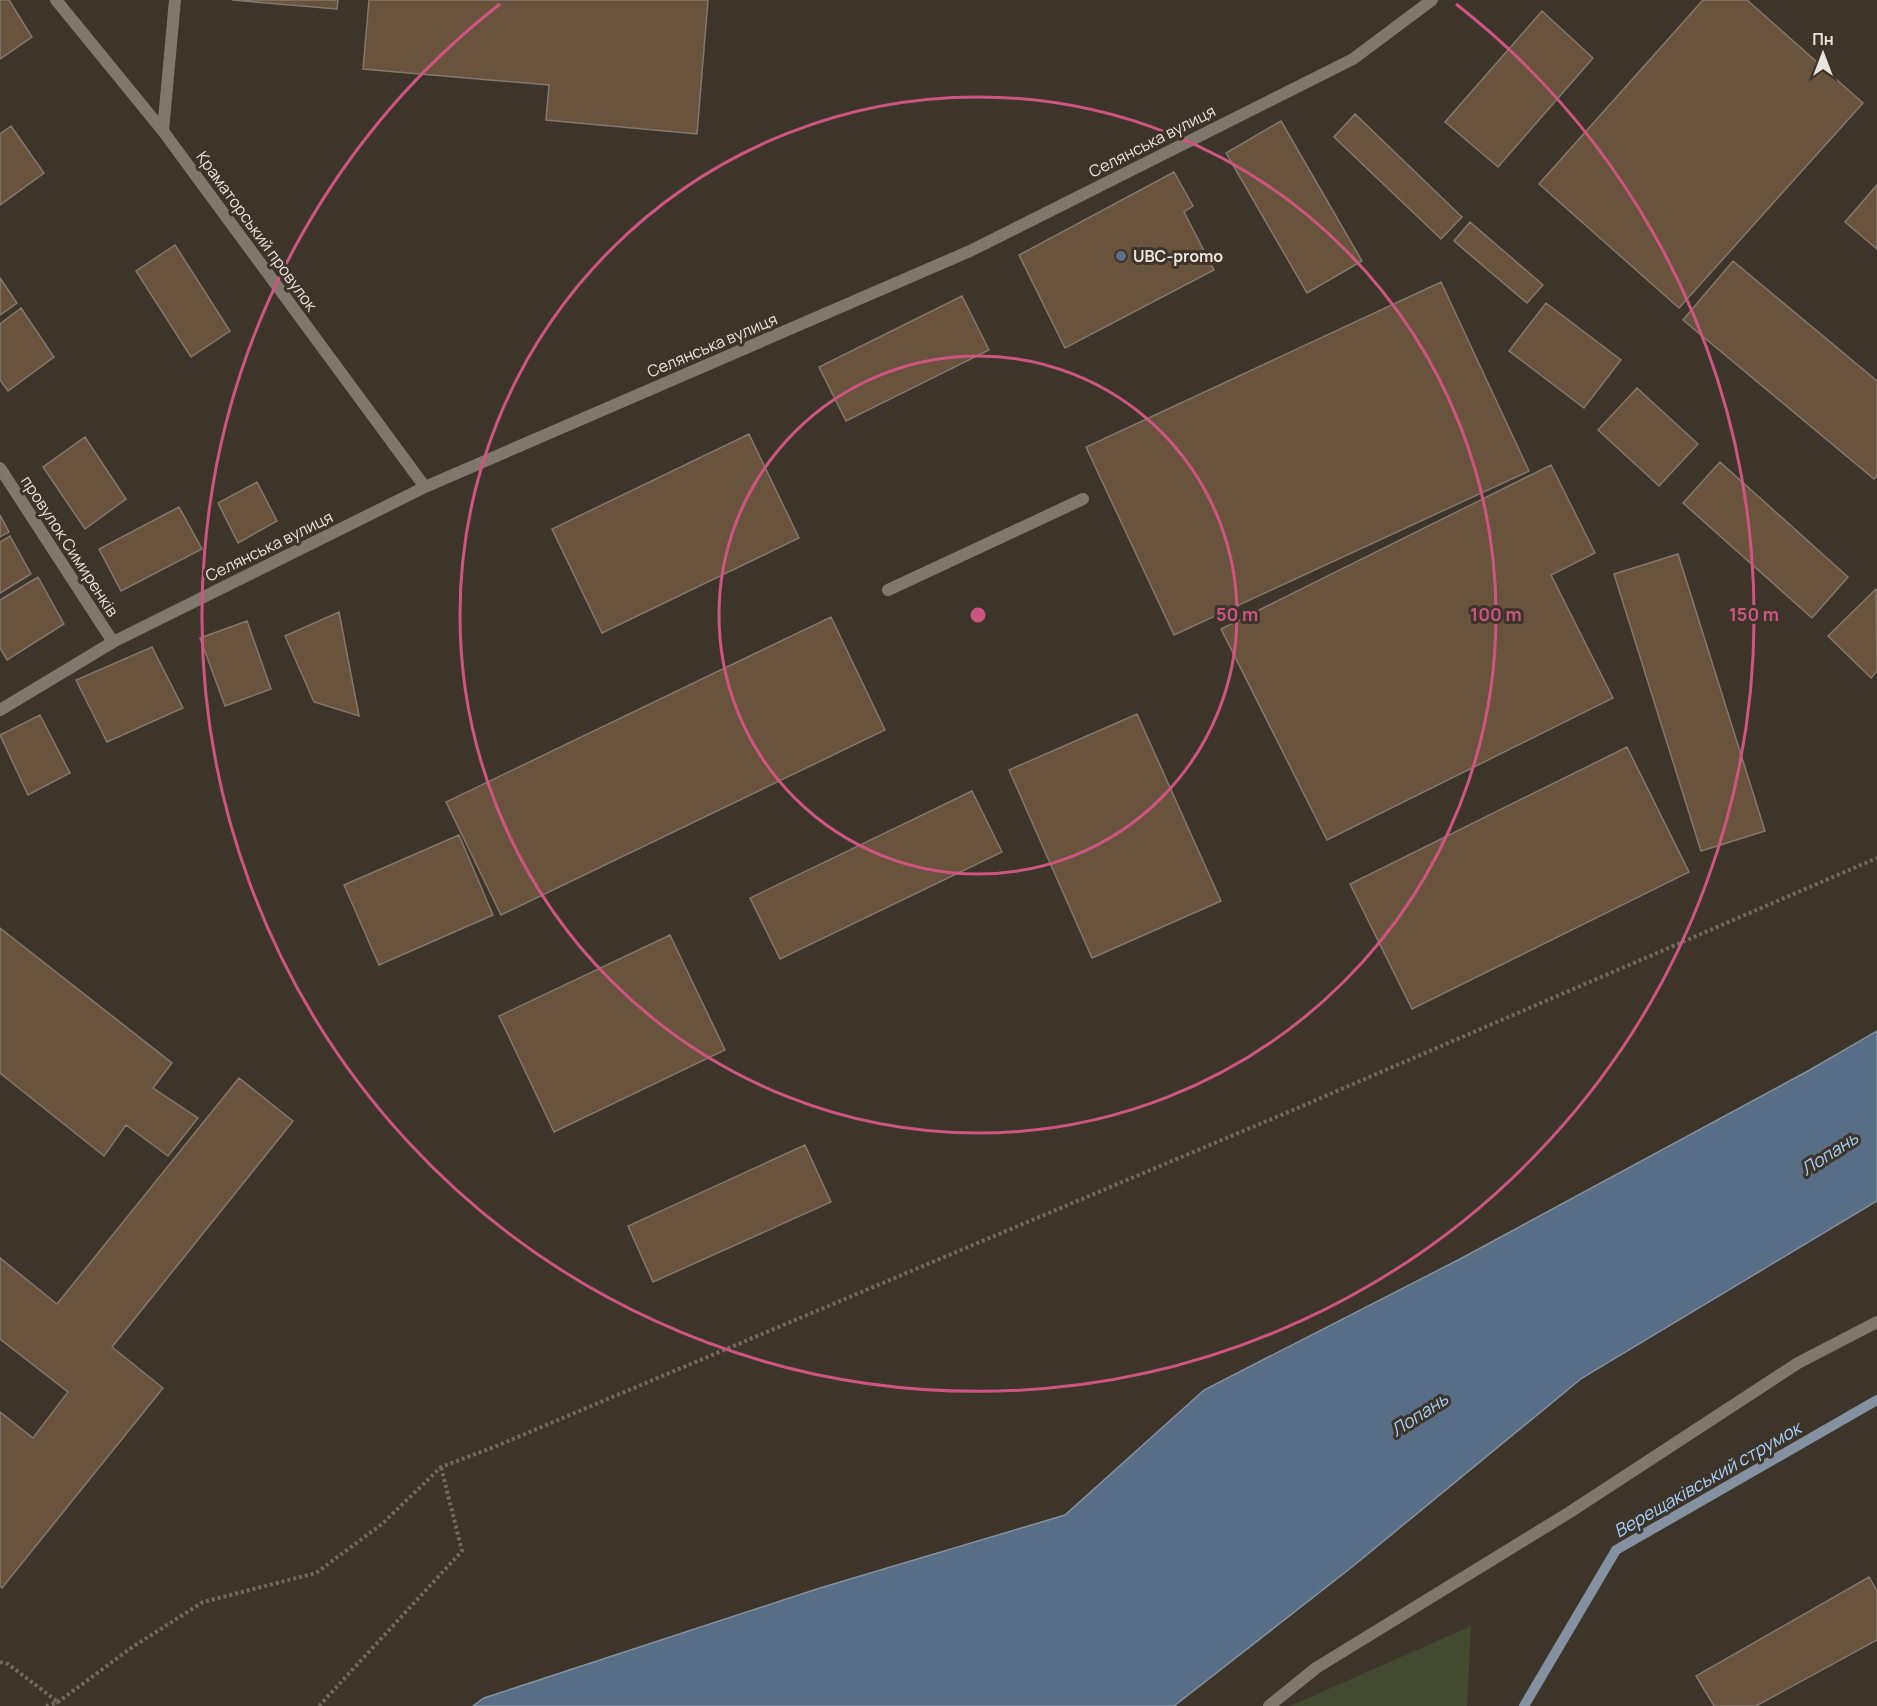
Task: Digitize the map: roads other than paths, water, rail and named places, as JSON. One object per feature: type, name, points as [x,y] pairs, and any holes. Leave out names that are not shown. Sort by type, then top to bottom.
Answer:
[{"type":"street","name":"Краматорський провулок","points":[[56,0],[163,131],[426,487]]},
{"type":"street","points":[[163,131],[176,0]]},
{"type":"street","name":"Селянська вулиця","points":[[0,710],[113,642],[426,487],[970,251],[1353,59],[1432,0]]},
{"type":"street","name":"провулок Симиренків","points":[[0,468],[113,642]]},
{"type":"street","points":[[888,590],[1083,499]]},
{"type":"street","points":[[1269,1706],[1316,1668],[1570,1512],[1798,1363],[1877,1322]]},
{"type":"water","name":"Лопань","points":[[1877,1031],[1877,1201],[1582,1378],[1352,1567],[1174,1706],[473,1706],[484,1698],[820,1588],[1065,1515],[1204,1390],[1460,1259],[1808,1071]]},
{"type":"waterway","name":"Верещаківський струмок","points":[[1524,1706],[1616,1550],[1877,1400]]},
{"type":"place","name":"UBC-promo","points":[[1121,256]]}]
